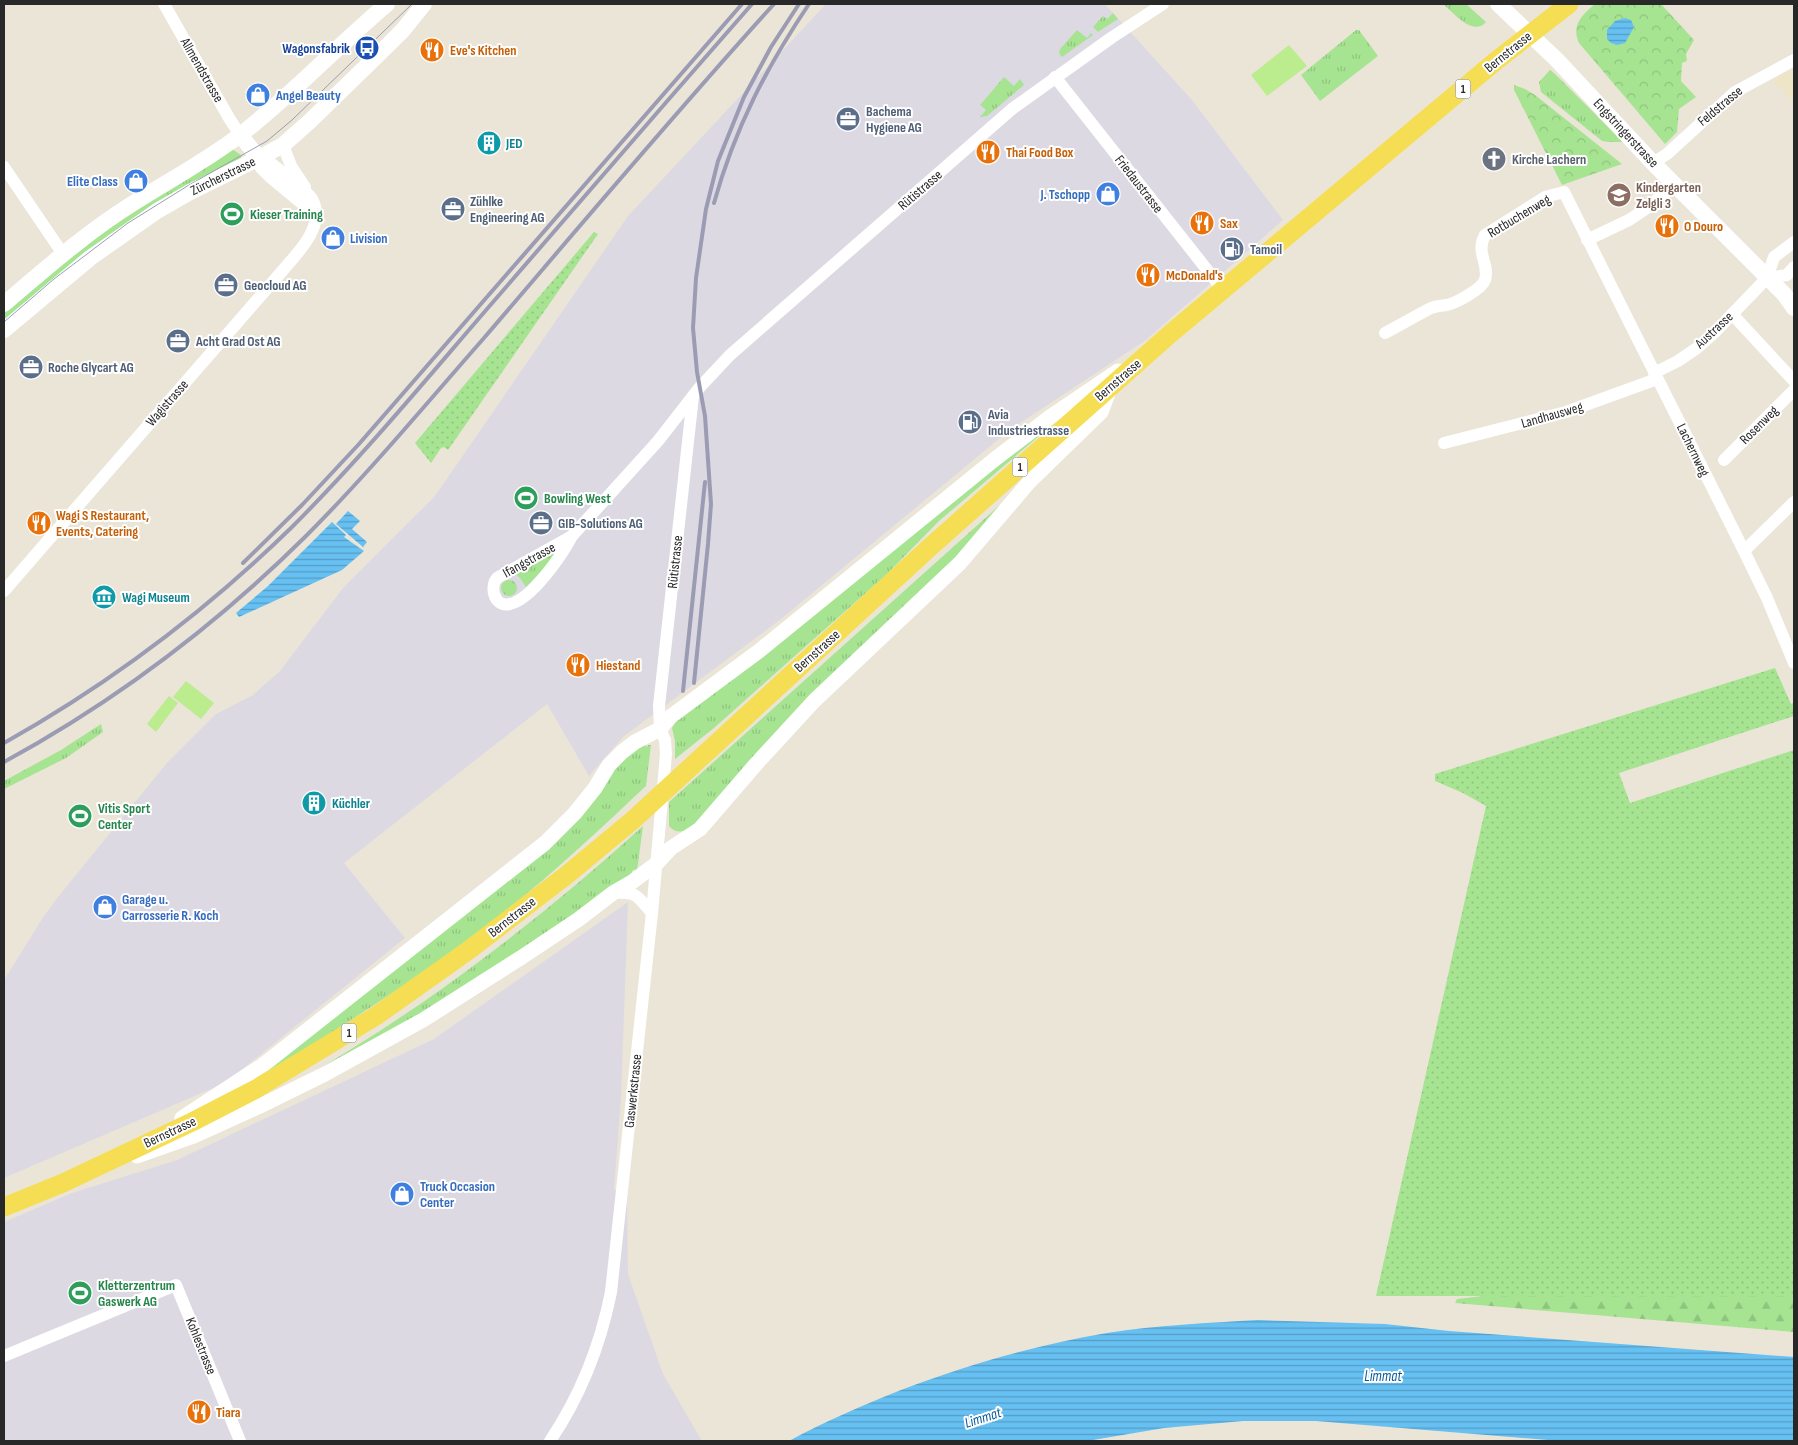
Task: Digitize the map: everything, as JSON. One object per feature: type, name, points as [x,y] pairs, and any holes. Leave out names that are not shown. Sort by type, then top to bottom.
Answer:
[{"type":"main road","name":"Zürcherstrasse","points":[[4,304],[63,254],[131,204],[211,156],[240,135],[282,101],[355,31],[387,4]]},
{"type":"main road","name":"Zürcherstrasse","points":[[4,330],[90,258],[157,211],[282,145],[310,121],[383,51],[424,4]]},
{"type":"main road","name":"Engstringerstrasse","points":[[1498,4],[1557,60],[1653,163],[1768,278],[1794,308]]},
{"type":"main road","name":"Bernstrasse","points":[[4,1208],[63,1183],[192,1122],[240,1097],[344,1036],[376,1016],[469,950],[568,874],[633,820],[929,548],[1160,342],[1569,4]]},
{"type":"main road","points":[[240,135],[260,158]]},
{"type":"street","name":"Allmendstrasse","points":[[164,4],[240,135]]},
{"type":"street","name":"Rütistrasse","points":[[624,478],[658,441],[711,374],[730,355],[1012,109],[1055,77],[1162,4]]},
{"type":"street","name":"Feldstrasse","points":[[1653,163],[1667,154],[1735,92],[1794,60]]},
{"type":"street","name":"Friedaustrasse","points":[[1055,77],[1224,290]]},
{"type":"street","points":[[282,145],[291,166],[313,203]]},
{"type":"street","points":[[260,158],[268,161],[313,203]]},
{"type":"street","points":[[4,168],[63,254]]},
{"type":"street","points":[[1587,240],[1629,220],[1647,208],[1675,184]]},
{"type":"street","name":"Lachernweg","points":[[1564,192],[1655,376],[1661,384],[1790,640],[1794,663]]},
{"type":"street","name":"Rotbuchenweg","points":[[1385,333],[1431,308],[1453,303],[1474,292],[1484,281],[1485,272],[1481,243],[1485,235],[1545,196],[1564,192]]},
{"type":"street","name":"Wagistrasse","points":[[4,591],[299,252],[314,228],[316,216],[313,203]]},
{"type":"street","points":[[1794,242],[1774,257],[1768,278],[1787,275],[1794,267]]},
{"type":"street","name":"Austrasse","points":[[1655,376],[1697,348],[1768,278]]},
{"type":"street","points":[[1732,314],[1794,381]]},
{"type":"street","points":[[109,1160],[186,1116],[263,1065],[545,843],[575,813],[595,788],[609,765],[622,752],[635,742],[660,729],[670,717],[759,651],[1050,416],[1160,342]]},
{"type":"street","name":"Landhausweg","points":[[1444,443],[1566,412],[1655,376]]},
{"type":"street","points":[[63,1183],[194,1136],[325,1074],[423,1020],[579,919],[656,864],[671,848],[700,829],[808,707],[960,563],[1030,481],[1101,412],[1111,386]]},
{"type":"street","name":"Rosenweg","points":[[1724,460],[1794,390]]},
{"type":"street","name":"Rütistrasse","points":[[660,729],[659,706],[693,396]]},
{"type":"street","name":"Ifangstrasse","points":[[572,536],[497,578],[493,585],[494,593],[498,600],[504,604],[510,604],[531,590],[559,558],[572,536],[624,478]]},
{"type":"street","points":[[1744,551],[1794,502]]},
{"type":"street","name":"Gaswerkstrasse","points":[[550,1441],[582,1387],[605,1320],[611,1292],[652,913],[666,754],[665,740],[660,729]]},
{"type":"street","points":[[613,893],[631,893],[641,900],[652,913]]},
{"type":"street","name":"Kohlestrasse","points":[[4,1356],[176,1285],[240,1441]]},
{"type":"shaded area","points":[[826,4],[1105,4],[1192,100],[1283,220],[1146,340],[1011,429],[781,619],[623,737],[589,776],[547,704],[344,863],[405,938],[225,1083],[4,1178],[4,980],[44,916],[166,764],[216,714],[253,695],[280,671],[343,588],[435,496],[628,216]]},
{"type":"shaded area","points":[[1794,69],[1794,104],[1773,80]]},
{"type":"shaded area","points":[[628,902],[621,1098],[614,1190],[627,1193],[628,1274],[663,1374],[702,1441],[4,1441],[4,1222],[72,1193],[177,1160],[434,1039]]},
{"type":"green space","points":[[1443,4],[1466,4],[1486,22],[1481,26],[1475,27],[1470,25],[1458,18]]},
{"type":"green space","points":[[1595,4],[1661,4],[1694,40],[1686,54],[1687,61],[1682,63],[1681,81],[1696,97],[1679,109],[1677,132],[1665,144],[1579,43],[1576,31],[1579,21]]},
{"type":"green space","points":[[1113,13],[1118,19],[1098,32],[1093,27],[1103,16],[1107,19]]},
{"type":"green space","points":[[1077,30],[1087,38],[1091,33],[1093,35],[1062,57],[1059,53],[1060,49]]},
{"type":"green space","points":[[1356,30],[1359,30],[1378,56],[1320,101],[1301,75]]},
{"type":"green space","points":[[1289,45],[1307,66],[1267,96],[1251,75]]},
{"type":"green space","points":[[1550,70],[1623,142],[1602,141],[1541,92],[1539,82]]},
{"type":"green space","points":[[1004,77],[1014,86],[1020,79],[1024,85],[987,116],[980,117],[986,110],[980,105]]},
{"type":"green space","points":[[1514,85],[1535,95],[1622,164],[1562,185],[1514,90]]},
{"type":"green space","points":[[232,149],[241,155],[242,159],[4,326],[4,309],[109,224]]},
{"type":"green space","points":[[594,232],[598,234],[448,450],[444,447],[441,448],[431,463],[415,443]]},
{"type":"green space","points":[[1050,422],[1052,425],[939,521],[887,574],[714,728],[675,759],[675,741],[672,728],[677,720]]},
{"type":"green space","points":[[1001,504],[1002,506],[967,547],[703,819],[682,831],[673,830],[669,826],[669,802]]},
{"type":"green space","points":[[555,553],[547,565],[526,587],[515,574]]},
{"type":"green space","points":[[509,580],[517,588],[509,596],[501,588]]},
{"type":"green space","points":[[1775,668],[1791,704],[1794,703],[1794,716],[1619,773],[1630,803],[1794,750],[1794,1296],[1376,1296],[1486,806],[1463,793],[1435,781],[1435,774]]},
{"type":"green space","points":[[186,681],[214,703],[201,719],[173,697]]},
{"type":"green space","points":[[169,696],[178,703],[156,732],[147,724]]},
{"type":"green space","points":[[101,724],[103,732],[66,758],[4,789],[4,781],[61,750]]},
{"type":"green space","points":[[645,745],[647,747],[651,745],[646,786],[555,870],[440,960],[354,1018],[266,1073],[268,1066],[529,862],[613,768],[631,752]]},
{"type":"green space","points":[[643,826],[637,871],[635,873],[635,869],[632,871],[631,876],[440,1006],[313,1073],[411,1011],[495,950],[595,869]]},
{"type":"green space","points":[[1605,1282],[1794,1296],[1794,1332],[1455,1303],[1457,1299]]},
{"type":"water","points":[[1625,18],[1631,20],[1634,27],[1625,43],[1617,45],[1611,43],[1607,39],[1607,30],[1615,21]]},
{"type":"water","points":[[348,511],[360,521],[352,529],[367,542],[363,547],[336,524]]},
{"type":"water","points":[[332,522],[346,535],[344,537],[364,551],[342,570],[239,617],[236,613],[268,586]]},
{"type":"water","name":"Limmat","points":[[1258,1320],[1385,1324],[1449,1331],[1794,1357],[1794,1441],[1560,1441],[1316,1421],[1243,1421],[1164,1428],[1087,1441],[789,1441],[826,1422],[904,1389],[1026,1350],[1126,1330]]},
{"type":"tram line","points":[[4,322],[54,279],[128,223],[189,185],[267,141],[292,120],[412,4]]},
{"type":"railway","points":[[243,563],[302,505],[359,444],[742,4]]},
{"type":"railway","points":[[4,743],[81,696],[155,645],[225,588],[292,527],[392,419],[752,4]]},
{"type":"railway","points":[[4,762],[85,714],[162,660],[236,601],[305,537],[396,439],[664,128],[774,4]]},
{"type":"railway","points":[[694,683],[711,504],[705,416],[697,372],[693,328],[696,278],[706,209],[718,161],[744,97],[771,47],[799,4]]},
{"type":"railway","points":[[714,203],[732,149],[753,99],[793,28],[809,4]]},
{"type":"railway","points":[[683,691],[705,482]]},
{"type":"place","name":"Wagonsfabrik","points":[[367,48]]},
{"type":"place","name":"Eve's Kitchen","points":[[432,50]]},
{"type":"place","name":"Angel Beauty","points":[[258,95]]},
{"type":"place","name":"Bachema Hygiene AG","points":[[848,119]]},
{"type":"place","name":"JED","points":[[489,143]]},
{"type":"place","name":"Thai Food Box","points":[[988,152]]},
{"type":"place","name":"Kirche Lachern","points":[[1494,159]]},
{"type":"place","name":"Elite Class","points":[[136,181]]},
{"type":"place","name":"J. Tschopp","points":[[1108,194]]},
{"type":"place","name":"Kindergarten Zelgli 3","points":[[1619,195]]},
{"type":"place","name":"Zühlke Engineering AG","points":[[453,209]]},
{"type":"place","name":"Kieser Training","points":[[232,214]]},
{"type":"place","name":"Sax","points":[[1202,223]]},
{"type":"place","name":"O Douro","points":[[1667,226]]},
{"type":"place","name":"Livision","points":[[333,238]]},
{"type":"place","name":"Tamoil","points":[[1232,249]]},
{"type":"place","name":"McDonald's","points":[[1148,275]]},
{"type":"place","name":"Geocloud AG","points":[[226,285]]},
{"type":"place","name":"Acht Grad Ost AG","points":[[178,341]]},
{"type":"place","name":"Roche Glycart AG","points":[[31,367]]},
{"type":"place","name":"Avia Industriestrasse","points":[[970,422]]},
{"type":"place","name":"Bowling West","points":[[526,498]]},
{"type":"place","name":"Wagi S Restaurant, Events, Catering","points":[[39,523]]},
{"type":"place","name":"GIB-Solutions AG","points":[[541,523]]},
{"type":"place","name":"Wagi Museum","points":[[104,597]]},
{"type":"place","name":"Hiestand","points":[[578,665]]},
{"type":"place","name":"Küchler","points":[[314,803]]},
{"type":"place","name":"Vitis Sport Center","points":[[80,816]]},
{"type":"place","name":"Garage u. Carrosserie R. Koch","points":[[105,907]]},
{"type":"place","name":"Truck Occasion Center","points":[[402,1194]]},
{"type":"place","name":"Kletterzentrum Gaswerk AG","points":[[80,1293]]},
{"type":"place","name":"Tiara","points":[[199,1412]]}]
